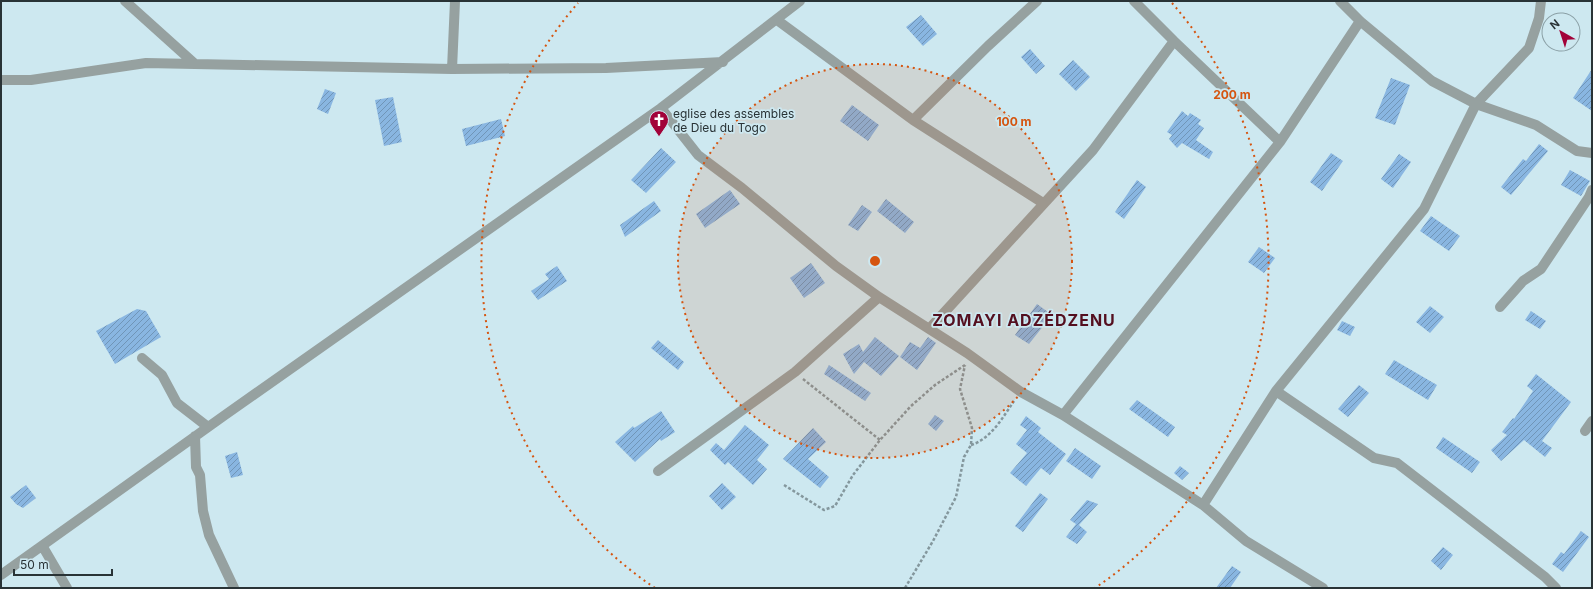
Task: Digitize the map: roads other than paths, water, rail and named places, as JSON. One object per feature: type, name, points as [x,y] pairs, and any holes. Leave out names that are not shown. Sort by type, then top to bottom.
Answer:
[{"type":"street","points":[[126,1],[195,64]]},
{"type":"street","points":[[452,69],[455,1]]},
{"type":"street","points":[[1,576],[195,436],[661,108],[723,62],[800,1]]},
{"type":"street","points":[[913,120],[988,46],[1037,1]]},
{"type":"street","points":[[1134,1],[1280,142]]},
{"type":"street","points":[[1340,1],[1360,21],[1432,82],[1476,104],[1536,125],[1577,151],[1592,153]]},
{"type":"street","points":[[1203,505],[1276,392],[1424,209],[1476,104],[1529,48],[1539,18],[1541,1]]},
{"type":"street","points":[[777,20],[913,120],[1043,203]]},
{"type":"street","points":[[1063,415],[1280,142],[1360,21]]},
{"type":"street","points":[[930,328],[1093,150],[1174,41]]},
{"type":"street","points":[[1,80],[31,80],[146,63],[452,69],[606,68],[723,62]]},
{"type":"street","points":[[661,108],[698,156],[742,188],[836,266],[930,328],[1021,392],[1063,415],[1203,505],[1246,541],[1323,588]]},
{"type":"street","points":[[1500,307],[1523,281],[1541,269],[1589,197],[1592,190]]},
{"type":"street","points":[[658,471],[795,372],[880,296]]},
{"type":"street","points":[[142,358],[162,375],[177,403],[208,427]]},
{"type":"street","points":[[1276,392],[1374,458],[1397,463],[1545,577],[1556,588]]},
{"type":"street","points":[[1585,431],[1592,421]]},
{"type":"street","points":[[195,436],[196,467],[200,475],[203,511],[209,535],[234,588]]},
{"type":"street","points":[[43,546],[67,588]]},
{"type":"place","name":"eglise des assembles de Dieu du Togo","points":[[659,137]]},
{"type":"district","name":"ZOMAYI ADZÉDZENU","points":[[1024,320]]}]
